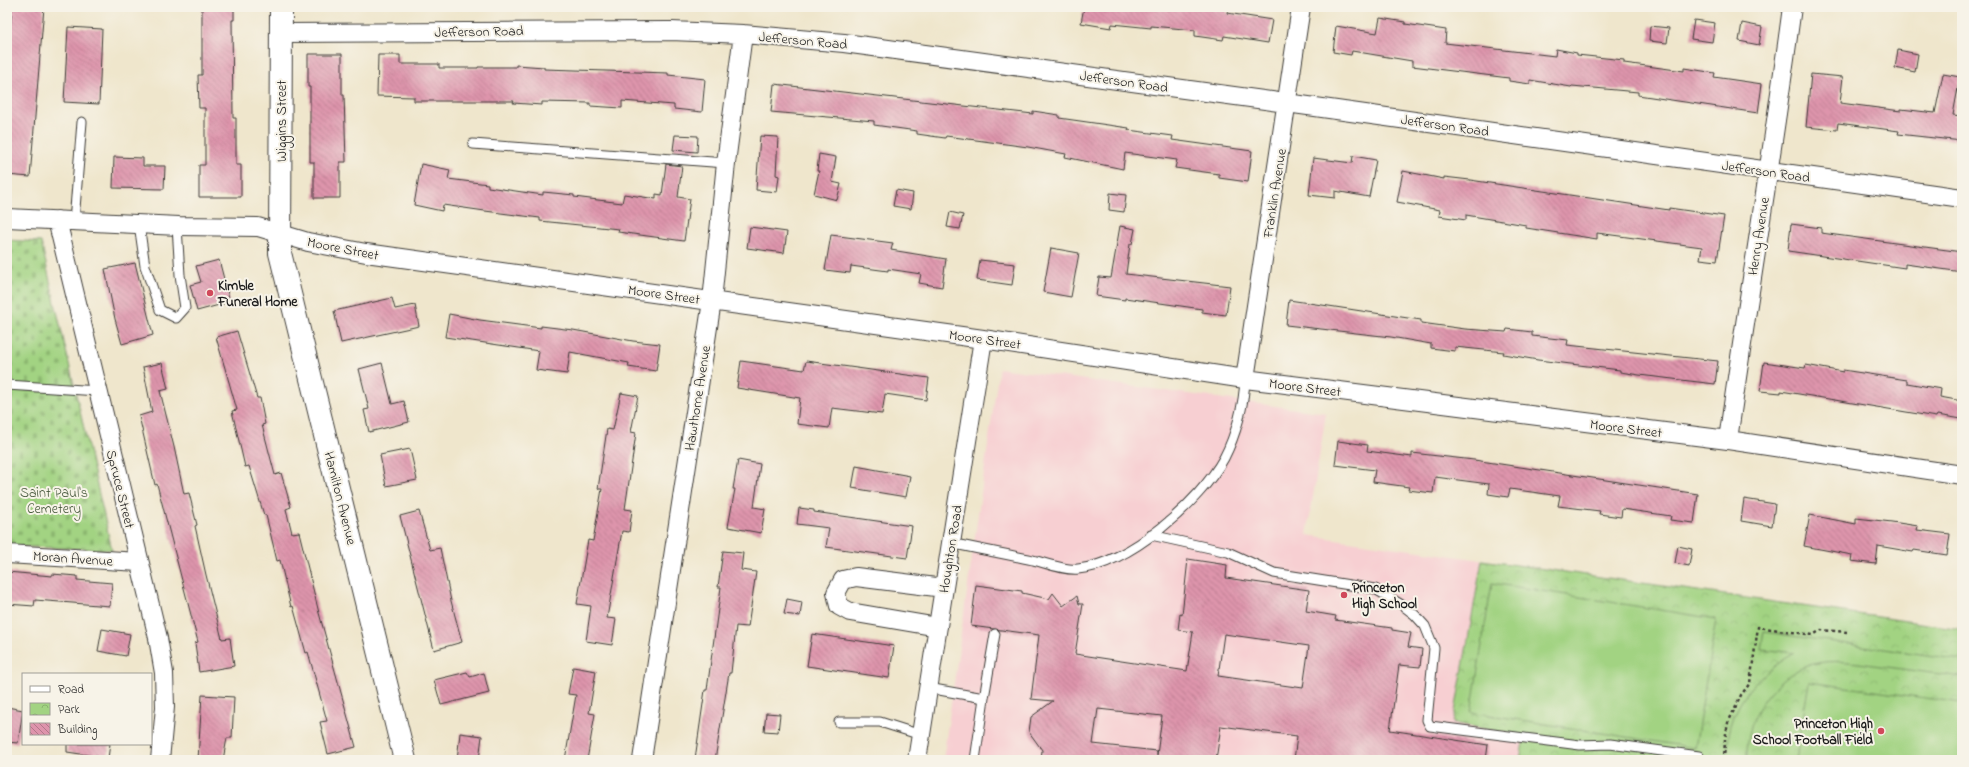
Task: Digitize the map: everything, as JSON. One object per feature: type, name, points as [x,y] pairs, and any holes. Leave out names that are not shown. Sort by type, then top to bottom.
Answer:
[{"type":"street","name":"Wiggins Street","points":[[280,235],[281,7]]},
{"type":"street","name":"Franklin Avenue","points":[[1245,380],[1301,7]]},
{"type":"street","name":"Henry Avenue","points":[[1728,440],[1769,171],[1792,7]]},
{"type":"street","name":"Jefferson Road","points":[[281,33],[602,30],[743,34],[844,43],[1287,103],[1962,198]]},
{"type":"street","name":"Hawthorne Avenue","points":[[642,760],[712,301],[726,163],[743,34]]},
{"type":"street","name":"Moore Street","points":[[7,218],[177,226],[258,228],[280,235],[366,253],[983,339],[1245,380],[1728,440],[1962,475]]},
{"type":"street","name":"Spruce Street","points":[[57,220],[158,638],[164,673],[165,708],[160,760]]},
{"type":"street","name":"Hamilton Avenue","points":[[280,235],[280,253],[405,760]]},
{"type":"street","name":"Houghton Road","points":[[917,760],[983,339]]},
{"type":"street","name":"Moran Avenue","points":[[7,554],[139,562]]},
{"type":"street","points":[[938,627],[850,612],[839,606],[836,593],[843,580],[856,577],[944,588]]},
{"type":"lane","points":[[74,221],[82,122]]},
{"type":"lane","points":[[473,144],[726,163]]},
{"type":"lane","points":[[139,224],[145,266],[160,310],[176,318],[185,308],[180,275],[177,226]]},
{"type":"lane","points":[[950,543],[1076,570],[1117,558],[1151,535],[1189,503],[1207,482],[1224,458],[1244,398],[1245,380]]},
{"type":"lane","points":[[7,385],[98,391]]},
{"type":"lane","points":[[1151,535],[1228,552],[1274,573],[1375,589],[1402,605],[1415,615],[1425,626],[1434,648],[1428,720],[1430,726],[1580,745],[1610,744],[1699,756]]},
{"type":"lane","points":[[975,760],[995,634]]},
{"type":"lane","points":[[928,688],[984,698]]},
{"type":"lane","points":[[839,722],[880,722],[921,735]]},
{"type":"path","points":[[1724,760],[1724,738],[1728,723],[1740,695],[1750,684],[1758,627],[1813,635],[1821,630],[1847,632]]},
{"type":"shaded area","name":"Princeton High School","points":[[999,368],[1326,413],[1307,535],[1962,629],[1962,760],[943,760]]},
{"type":"green space","name":"Saint Paul's Cemetery","points":[[7,240],[41,242],[112,550],[7,546]]},
{"type":"green space","points":[[1482,560],[1962,629],[1962,760],[1520,760],[1524,736],[1453,723]]},
{"type":"green space","points":[[1492,583],[1716,619],[1695,748],[1471,712]]},
{"type":"green space","points":[[1764,632],[1962,660],[1962,677],[1853,662],[1837,661],[1809,665],[1781,681],[1763,702],[1754,717],[1749,734],[1747,760],[1728,760],[1728,742],[1731,725],[1745,696],[1767,672],[1795,653],[1761,649]]},
{"type":"green space","name":"Princeton High School Football Field","points":[[1809,682],[1962,703],[1962,760],[1796,760]]},
{"type":"building","points":[[12,7],[44,7],[30,177],[7,175],[7,66]]},
{"type":"building","points":[[202,7],[234,7],[234,20],[232,20],[233,118],[236,118],[236,165],[241,165],[241,197],[199,197],[199,165],[205,165],[205,108],[199,108],[198,75],[202,75]]},
{"type":"building","points":[[1084,7],[1228,7],[1227,13],[1272,20],[1268,43],[1224,36],[1223,40],[1195,36],[1195,30],[1112,24],[1111,28],[1081,23]]},
{"type":"building","points":[[1380,18],[1405,22],[1405,24],[1446,30],[1445,43],[1555,56],[1556,49],[1577,53],[1577,55],[1624,60],[1624,63],[1684,71],[1684,68],[1715,73],[1714,77],[1762,84],[1758,113],[1638,95],[1638,92],[1571,87],[1530,80],[1530,84],[1509,81],[1509,78],[1412,66],[1412,61],[1352,51],[1351,55],[1333,52],[1336,26],[1377,33]]},
{"type":"building","points":[[1694,20],[1715,23],[1712,42],[1691,39]]},
{"type":"building","points":[[1742,23],[1762,27],[1759,45],[1739,41]]},
{"type":"building","points":[[1650,26],[1669,28],[1667,43],[1649,41]]},
{"type":"building","points":[[68,27],[102,29],[99,104],[64,102]]},
{"type":"building","points":[[1898,50],[1918,54],[1915,72],[1895,68]]},
{"type":"building","points":[[308,54],[342,54],[342,95],[344,95],[346,162],[340,162],[340,198],[314,198],[314,162],[310,162],[310,87],[308,87]]},
{"type":"building","points":[[378,55],[400,55],[400,64],[439,64],[439,68],[516,67],[516,65],[544,67],[544,69],[668,73],[668,75],[705,79],[702,112],[674,109],[674,105],[622,101],[622,108],[590,106],[590,103],[542,102],[542,105],[513,103],[514,101],[414,101],[414,97],[377,96]]},
{"type":"building","points":[[1811,74],[1843,77],[1840,103],[1901,111],[1901,109],[1935,113],[1943,74],[1960,77],[1953,115],[1962,116],[1962,141],[1898,134],[1899,131],[1838,123],[1837,130],[1806,127]]},
{"type":"building","points":[[774,84],[1033,114],[1033,111],[1059,115],[1059,118],[1173,136],[1172,140],[1252,151],[1248,182],[1219,178],[1219,174],[1175,168],[1177,160],[1125,153],[1123,169],[1065,157],[1066,154],[1028,147],[946,136],[945,138],[917,134],[917,131],[874,125],[874,121],[771,112]]},
{"type":"building","points":[[675,135],[698,136],[697,152],[673,150]]},
{"type":"building","points":[[760,136],[778,137],[776,175],[779,176],[777,192],[756,190]]},
{"type":"building","points":[[819,154],[836,157],[832,182],[841,184],[837,200],[814,194],[819,171],[817,171]]},
{"type":"building","points":[[1353,156],[1376,160],[1369,197],[1335,191],[1335,198],[1309,195],[1313,158],[1352,163]]},
{"type":"building","points":[[114,157],[143,158],[143,166],[165,166],[164,189],[113,188]]},
{"type":"building","points":[[421,164],[450,170],[448,179],[488,184],[488,187],[543,195],[543,192],[574,195],[574,197],[622,203],[624,194],[656,199],[656,194],[662,195],[666,164],[682,166],[678,197],[690,199],[684,241],[618,232],[619,229],[540,221],[540,218],[443,205],[442,211],[414,205]]},
{"type":"building","points":[[1403,171],[1444,179],[1444,177],[1470,180],[1669,210],[1669,208],[1724,216],[1717,261],[1700,259],[1702,247],[1597,233],[1597,239],[1526,228],[1526,225],[1466,215],[1466,220],[1439,216],[1440,210],[1397,202]]},
{"type":"building","points":[[896,190],[913,193],[911,209],[893,206]]},
{"type":"building","points":[[1110,193],[1126,195],[1124,212],[1109,210]]},
{"type":"building","points":[[950,212],[963,215],[960,229],[947,227]]},
{"type":"building","points":[[1791,224],[1821,228],[1821,233],[1962,252],[1962,272],[1905,264],[1905,268],[1788,251]]},
{"type":"building","points":[[1120,226],[1135,229],[1132,244],[1130,244],[1126,274],[1230,286],[1226,315],[1202,312],[1202,309],[1125,298],[1125,300],[1096,296],[1099,277],[1111,278]]},
{"type":"building","points":[[750,227],[787,232],[784,253],[747,248]]},
{"type":"building","points":[[831,235],[893,243],[891,250],[946,259],[942,287],[919,283],[921,274],[888,269],[888,271],[851,266],[850,273],[825,270]]},
{"type":"building","points":[[1051,248],[1079,253],[1071,297],[1043,292]]},
{"type":"building","name":"Kimble Funeral Home","points":[[219,260],[230,302],[197,311],[190,285],[201,282],[196,266]]},
{"type":"building","points":[[980,260],[1015,264],[1012,285],[977,280]]},
{"type":"building","points":[[135,263],[153,335],[122,344],[115,319],[105,269]]},
{"type":"building","points":[[392,298],[395,309],[415,305],[419,326],[341,343],[334,311]]},
{"type":"building","points":[[1289,300],[1421,320],[1421,323],[1465,329],[1506,332],[1507,329],[1532,332],[1532,336],[1568,340],[1567,345],[1718,361],[1715,384],[1639,375],[1620,372],[1620,370],[1538,360],[1503,354],[1504,352],[1455,347],[1455,351],[1431,348],[1431,344],[1391,337],[1286,325]]},
{"type":"building","points":[[449,314],[480,320],[541,328],[541,326],[573,330],[633,341],[660,344],[656,371],[628,367],[629,363],[570,352],[567,374],[536,370],[539,351],[445,337]]},
{"type":"building","points":[[237,331],[257,398],[260,398],[265,424],[262,425],[275,475],[281,473],[291,507],[286,509],[292,533],[299,532],[319,613],[356,747],[328,754],[320,722],[327,721],[308,652],[306,653],[293,606],[291,607],[280,560],[277,561],[266,515],[264,515],[249,466],[245,467],[232,411],[237,410],[216,337]]},
{"type":"building","points":[[741,361],[804,370],[806,361],[929,378],[926,400],[885,394],[882,414],[832,408],[829,428],[797,424],[800,398],[737,388]]},
{"type":"building","points":[[1764,362],[1805,368],[1806,365],[1843,372],[1843,370],[1907,380],[1907,383],[1941,389],[1940,397],[1962,401],[1962,419],[1937,415],[1936,417],[1781,391],[1781,393],[1760,391]]},
{"type":"building","points":[[162,363],[168,389],[160,391],[184,494],[189,493],[197,525],[195,526],[206,575],[222,639],[230,638],[234,666],[199,672],[195,643],[198,642],[157,484],[155,485],[139,416],[152,412],[143,367]]},
{"type":"building","points":[[382,363],[392,404],[404,401],[409,422],[369,432],[364,410],[369,409],[359,369]]},
{"type":"building","points":[[621,393],[638,396],[631,432],[636,433],[625,509],[632,510],[629,532],[622,531],[607,618],[616,619],[612,645],[586,641],[591,606],[577,604],[588,540],[593,541],[602,489],[598,489],[607,429],[613,430]]},
{"type":"building","points":[[1338,441],[1368,445],[1367,451],[1412,457],[1412,453],[1474,460],[1698,494],[1694,523],[1670,520],[1671,516],[1622,509],[1621,517],[1599,514],[1600,511],[1558,506],[1560,496],[1510,489],[1508,497],[1488,494],[1489,484],[1435,477],[1433,493],[1408,490],[1409,487],[1373,482],[1375,470],[1335,465]]},
{"type":"building","points":[[410,449],[417,480],[386,486],[380,455]]},
{"type":"building","points":[[738,460],[760,464],[754,507],[765,509],[761,533],[728,527],[735,489],[733,489]]},
{"type":"building","points":[[856,466],[910,476],[906,497],[852,488]]},
{"type":"building","points":[[1744,499],[1775,504],[1772,526],[1741,521]]},
{"type":"building","points":[[799,508],[814,510],[814,512],[912,526],[907,558],[826,547],[829,528],[797,524]]},
{"type":"building","points":[[419,511],[430,550],[440,548],[451,601],[462,642],[434,650],[400,516]]},
{"type":"building","points":[[1810,515],[1856,524],[1856,518],[1892,522],[1918,526],[1917,530],[1950,534],[1947,555],[1914,550],[1913,552],[1878,546],[1876,564],[1851,561],[1852,555],[1804,546]]},
{"type":"building","points":[[1678,546],[1692,549],[1689,566],[1675,563]]},
{"type":"building","points":[[723,551],[743,553],[741,570],[756,572],[748,627],[736,626],[731,673],[729,673],[715,760],[702,760],[695,759],[705,690],[707,690],[721,587],[718,587]]},
{"type":"building","name":"Princeton High School","points":[[1188,559],[1227,565],[1226,578],[1309,590],[1306,611],[1336,616],[1335,620],[1392,628],[1392,630],[1411,633],[1408,647],[1422,649],[1420,667],[1399,665],[1390,730],[1488,745],[1486,760],[1294,760],[1297,736],[1221,726],[1216,760],[1041,760],[1042,750],[1029,732],[1031,717],[1053,701],[1031,699],[1039,635],[971,626],[976,585],[1022,591],[1022,593],[1049,599],[1053,593],[1063,606],[1077,596],[1079,604],[1083,604],[1075,654],[1187,671],[1193,632],[1178,630],[1180,614],[1182,615]],"holes":[[[1224,634],[1309,646],[1303,688],[1218,676]],[[1098,709],[1162,716],[1157,755],[1157,751],[1093,744]]]},
{"type":"building","points":[[7,572],[52,576],[52,574],[77,576],[77,580],[112,583],[110,606],[35,600],[34,606],[7,604]]},
{"type":"building","points":[[787,599],[802,602],[800,616],[784,614]]},
{"type":"building","points":[[102,629],[130,634],[126,656],[98,651]]},
{"type":"building","points":[[812,634],[894,646],[889,678],[807,666]]},
{"type":"building","points":[[573,667],[596,671],[589,713],[595,714],[587,760],[565,760],[576,695],[568,694]]},
{"type":"building","points":[[467,672],[470,677],[484,673],[489,693],[441,705],[434,680]]},
{"type":"building","points":[[202,695],[234,697],[232,738],[227,738],[223,760],[198,760]]},
{"type":"building","points":[[7,707],[22,710],[18,743],[7,742]]},
{"type":"building","points":[[766,713],[780,714],[778,732],[764,731]]},
{"type":"building","points":[[460,733],[482,736],[479,760],[457,760]]},
{"type":"building","points":[[67,745],[110,745],[108,758],[67,752]]},
{"type":"place","name":"Kimble Funeral Home","points":[[210,293]]},
{"type":"place","name":"Princeton High School","points":[[1344,595]]},
{"type":"place","name":"Princeton High School Football Field","points":[[1881,731]]}]
